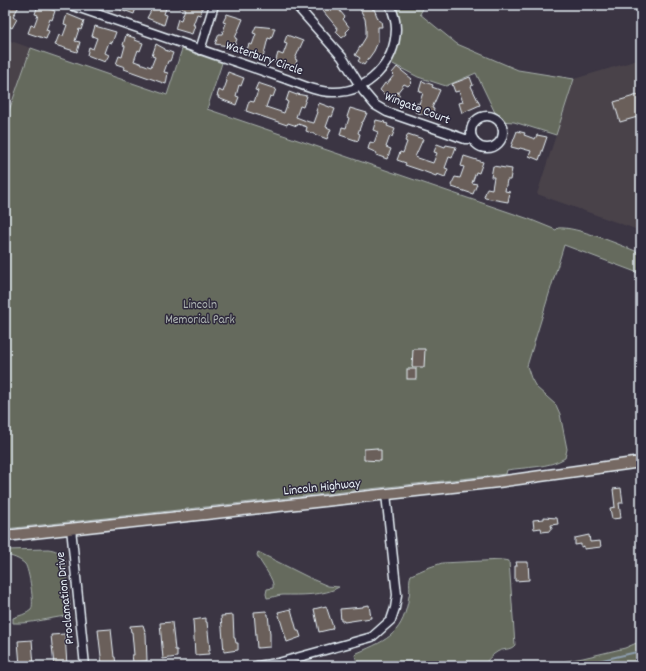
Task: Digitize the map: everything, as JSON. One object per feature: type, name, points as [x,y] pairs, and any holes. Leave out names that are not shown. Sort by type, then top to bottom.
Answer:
[{"type":"main road","name":"Lincoln Highway","points":[[5,536],[560,474],[641,462]]},
{"type":"street","name":"Waterbury Circle","points":[[71,5],[319,91],[344,92],[361,87],[378,73],[388,61],[394,45],[396,28],[390,5]]},
{"type":"street","points":[[200,50],[214,5]]},
{"type":"street","name":"Wingate Court","points":[[296,5],[342,57],[361,87],[375,105],[387,112],[458,137],[473,139]]},
{"type":"street","points":[[257,666],[278,664],[372,637],[391,620],[397,595],[386,494]]},
{"type":"street","name":"Proclamation Drive","points":[[70,528],[85,666]]},
{"type":"shaded area","points":[[5,39],[31,48],[5,122]]},
{"type":"shaded area","points":[[641,59],[641,231],[537,194],[574,79]]},
{"type":"green space","points":[[390,5],[425,5],[420,14],[457,44],[518,70],[574,79],[556,135],[514,122],[499,121],[476,73],[446,86],[418,77],[387,61],[394,45]]},
{"type":"green space","name":"Lincoln Memorial Park","points":[[31,48],[167,95],[182,49],[222,63],[207,109],[529,219],[556,230],[558,228],[566,228],[576,230],[641,254],[641,274],[564,245],[527,366],[536,387],[556,405],[560,414],[567,449],[565,458],[552,464],[507,470],[506,474],[5,529],[5,122]]},
{"type":"green space","points":[[48,549],[58,552],[65,559],[70,605],[69,614],[66,616],[33,622],[13,623],[13,618],[25,614],[31,610],[32,595],[27,567],[16,558],[5,555],[5,550]]},
{"type":"green space","points":[[258,552],[314,580],[328,586],[339,587],[327,592],[304,595],[281,595],[267,598],[267,589],[273,588],[273,584],[270,576],[257,555]]},
{"type":"green space","points":[[509,561],[515,645],[513,647],[495,653],[482,666],[358,666],[355,655],[357,653],[386,639],[399,627],[403,619],[410,593],[411,575],[442,563]]},
{"type":"green space","points":[[641,641],[641,666],[540,666],[625,648]]},
{"type":"building","points":[[5,5],[20,5],[13,16],[17,19],[12,28],[5,24]]},
{"type":"building","points":[[38,5],[43,5],[55,11],[46,30],[49,31],[46,39],[28,33],[31,25],[34,26],[38,15],[35,14]]},
{"type":"building","points":[[108,5],[137,5],[134,14]]},
{"type":"building","points":[[154,5],[167,5],[164,14],[167,15],[164,25],[147,18]]},
{"type":"building","points":[[175,5],[203,5],[200,15],[197,14],[193,25],[195,25],[192,34],[175,29],[178,19],[181,20],[185,9]]},
{"type":"building","points":[[318,5],[335,5],[345,17],[343,19],[350,28],[346,32],[347,34],[342,38],[336,32],[338,29]]},
{"type":"building","points":[[356,5],[371,5],[379,21],[381,21],[382,27],[378,27],[378,42],[374,51],[364,65],[358,61],[360,58],[355,55],[366,37],[365,19],[360,9]]},
{"type":"building","points":[[67,14],[84,21],[81,30],[79,29],[75,41],[80,42],[77,52],[55,45],[59,35],[63,36],[67,25],[64,24]]},
{"type":"building","points":[[227,14],[243,19],[235,38],[237,39],[234,47],[215,44],[219,34],[222,34],[226,23],[223,22]]},
{"type":"building","points":[[95,26],[116,32],[112,43],[109,42],[105,53],[109,55],[105,62],[87,55],[89,47],[93,49],[97,38],[92,36]]},
{"type":"building","points":[[256,26],[275,28],[271,39],[268,38],[263,58],[245,55],[249,44],[252,45],[256,34],[253,33]]},
{"type":"building","points":[[126,35],[143,43],[140,51],[138,50],[134,61],[151,67],[155,57],[152,56],[156,44],[173,53],[164,72],[168,73],[166,84],[124,69],[125,67],[116,64],[119,56],[122,57]]},
{"type":"building","points":[[287,35],[303,41],[295,59],[297,60],[295,68],[286,66],[282,67],[275,63],[278,53],[283,55],[287,44],[284,43]]},
{"type":"building","points":[[397,67],[412,79],[410,81],[412,82],[408,86],[404,84],[397,93],[400,95],[393,103],[380,90],[394,75],[392,73]]},
{"type":"building","points":[[228,72],[244,78],[241,86],[239,85],[236,96],[239,97],[236,105],[218,98],[219,96],[217,96],[219,90],[223,92],[227,81],[225,80]]},
{"type":"building","points":[[470,77],[473,85],[471,86],[480,105],[462,113],[459,103],[463,102],[459,91],[455,92],[452,84]]},
{"type":"building","points":[[422,81],[433,85],[432,87],[440,90],[432,108],[434,109],[432,117],[415,112],[417,103],[419,104],[423,93],[419,91]]},
{"type":"building","points":[[258,83],[276,89],[273,97],[270,96],[266,107],[284,113],[288,102],[286,101],[289,92],[307,96],[303,107],[300,106],[296,117],[309,122],[314,123],[318,112],[316,111],[319,103],[335,109],[332,117],[330,116],[326,127],[331,129],[327,139],[306,131],[307,127],[288,123],[287,125],[246,111],[249,101],[254,102],[258,91],[255,90]]},
{"type":"building","points":[[641,94],[641,116],[620,122],[614,102]]},
{"type":"building","points":[[350,108],[367,113],[358,133],[360,134],[358,141],[340,135],[342,127],[346,128]]},
{"type":"building","points":[[376,120],[385,122],[384,123],[388,124],[387,126],[395,129],[392,137],[390,136],[386,147],[391,149],[387,159],[376,155],[377,153],[368,149],[370,142],[374,143],[378,132],[373,130]]},
{"type":"building","points":[[517,131],[525,133],[524,135],[535,139],[537,135],[547,137],[539,160],[529,156],[531,151],[511,147]]},
{"type":"building","points":[[408,134],[423,139],[415,157],[433,163],[437,153],[434,152],[437,144],[445,147],[446,145],[456,147],[452,158],[449,157],[445,168],[448,169],[445,177],[437,174],[436,176],[405,165],[406,163],[397,160],[400,152],[403,153]]},
{"type":"building","points":[[464,156],[483,162],[479,173],[476,172],[472,183],[477,184],[473,194],[452,187],[451,185],[455,177],[460,178],[464,167],[461,166]]},
{"type":"building","points":[[493,166],[512,169],[510,180],[507,180],[505,191],[510,192],[508,202],[484,197],[487,188],[492,189],[494,177],[491,177]]},
{"type":"building","points":[[413,349],[425,349],[424,367],[412,367]]},
{"type":"building","points":[[407,369],[416,369],[416,379],[407,379]]},
{"type":"building","points":[[377,448],[377,450],[381,450],[381,461],[364,460],[364,449]]},
{"type":"building","points":[[621,488],[623,503],[619,503],[621,518],[612,519],[610,508],[615,507],[613,489]]},
{"type":"building","points":[[544,517],[557,518],[558,524],[551,525],[552,529],[550,529],[550,531],[542,532],[541,528],[534,529],[533,520],[544,519]]},
{"type":"building","points":[[589,535],[590,542],[600,541],[601,547],[584,549],[584,546],[581,547],[581,544],[575,545],[575,538]]},
{"type":"building","points":[[516,562],[528,562],[529,580],[515,581],[515,566],[517,566]]},
{"type":"building","points":[[369,605],[371,618],[344,622],[341,621],[340,609]]},
{"type":"building","points":[[326,606],[333,627],[332,629],[319,632],[314,609]]},
{"type":"building","points":[[291,609],[297,631],[299,631],[301,637],[287,642],[278,612]]},
{"type":"building","points":[[266,611],[268,614],[270,647],[257,648],[254,612]]},
{"type":"building","points":[[233,615],[234,638],[236,643],[238,643],[238,650],[224,652],[221,616]]},
{"type":"building","points":[[206,618],[210,650],[209,654],[195,655],[193,620]]},
{"type":"building","points":[[172,622],[177,657],[163,659],[160,623]]},
{"type":"building","points":[[143,625],[146,634],[147,661],[133,662],[132,655],[134,655],[130,626]]},
{"type":"building","points":[[111,629],[116,664],[102,665],[98,630]]},
{"type":"building","points":[[65,634],[67,666],[54,666],[51,635]]},
{"type":"building","points":[[32,640],[34,666],[20,666],[18,641]]},
{"type":"waterway","points":[[577,666],[641,651]]}]
